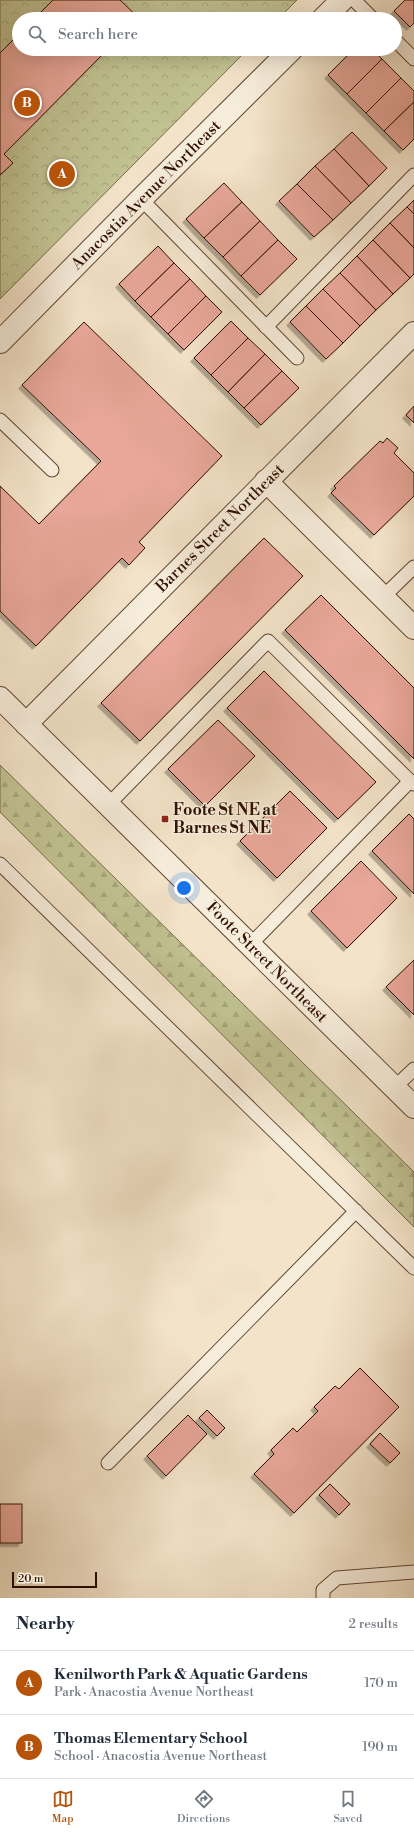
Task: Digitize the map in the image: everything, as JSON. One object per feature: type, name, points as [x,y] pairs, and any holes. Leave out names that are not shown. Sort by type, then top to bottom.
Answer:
[{"type":"street","points":[[330,12],[342,0]]},
{"type":"street","name":"Anacostia Avenue Northeast","points":[[0,342],[140,199],[285,56]]},
{"type":"street","name":"Barnes Street Northeast","points":[[26,724],[414,333]]},
{"type":"street","points":[[266,481],[414,628]]},
{"type":"street","name":"Foote Street Northeast","points":[[0,698],[414,1108]]},
{"type":"lane","points":[[354,0],[366,12]]},
{"type":"lane","points":[[402,47],[414,59]]},
{"type":"lane","points":[[266,327],[414,175]]},
{"type":"lane","points":[[140,199],[297,358]]},
{"type":"lane","points":[[0,420],[52,470]]},
{"type":"lane","points":[[383,597],[414,567]]},
{"type":"lane","points":[[108,804],[268,641],[412,783],[250,945]]},
{"type":"lane","points":[[0,864],[414,1268]]},
{"type":"lane","points":[[394,1088],[414,1069]]},
{"type":"lane","points":[[108,1463],[356,1211]]},
{"type":"lane","points":[[323,1598],[323,1590],[337,1578],[414,1572]]},
{"type":"green space","points":[[0,0],[297,0],[285,12],[12,12],[12,56],[241,56],[0,299]]},
{"type":"green space","points":[[0,765],[414,1172],[414,1227],[0,812]]},
{"type":"building","points":[[53,0],[120,0],[133,12],[41,12]]},
{"type":"building","points":[[405,0],[414,0],[414,23],[410,27],[402,19],[402,12],[394,11]]},
{"type":"building","points":[[12,41],[12,56],[101,56],[4,154],[13,163],[0,175],[0,53]]},
{"type":"building","points":[[347,56],[379,56],[382,59],[347,94],[328,75]]},
{"type":"building","points":[[382,59],[401,78],[366,113],[347,94]]},
{"type":"building","points":[[401,78],[414,91],[414,102],[384,131],[366,113]]},
{"type":"building","points":[[414,102],[414,139],[403,150],[384,131]]},
{"type":"building","points":[[352,132],[387,168],[369,186],[334,149]]},
{"type":"building","points":[[334,149],[369,186],[351,203],[315,166]]},
{"type":"building","points":[[315,166],[351,203],[333,220],[297,184]]},
{"type":"building","points":[[224,183],[242,202],[204,238],[186,219]]},
{"type":"building","points":[[297,184],[333,220],[314,237],[279,201]]},
{"type":"building","points":[[414,200],[414,214],[407,207]]},
{"type":"building","points":[[242,202],[260,221],[223,257],[204,238]]},
{"type":"building","points":[[407,207],[414,214],[414,248],[390,223]]},
{"type":"building","points":[[260,221],[278,240],[241,276],[223,257]]},
{"type":"building","points":[[390,223],[414,248],[414,274],[410,278],[373,240]]},
{"type":"building","points":[[278,240],[297,259],[260,295],[241,276]]},
{"type":"building","points":[[373,240],[410,278],[393,294],[357,256]]},
{"type":"building","points":[[158,246],[174,263],[135,301],[119,284]]},
{"type":"building","points":[[357,256],[393,294],[376,310],[340,273]]},
{"type":"building","points":[[174,263],[190,279],[151,317],[135,301]]},
{"type":"building","points":[[340,273],[376,310],[360,326],[323,289]]},
{"type":"building","points":[[190,279],[206,296],[168,334],[151,317]]},
{"type":"building","points":[[323,289],[360,326],[343,343],[306,306]]},
{"type":"building","points":[[206,296],[222,312],[184,350],[168,334]]},
{"type":"building","points":[[306,306],[343,343],[326,359],[290,322]]},
{"type":"building","points":[[231,321],[248,338],[211,375],[194,358]]},
{"type":"building","points":[[84,322],[222,456],[139,542],[145,548],[129,565],[122,558],[36,646],[0,611],[0,486],[39,524],[101,461],[22,385]]},
{"type":"building","points":[[248,338],[265,354],[228,392],[211,375]]},
{"type":"building","points":[[265,354],[282,371],[244,408],[228,392]]},
{"type":"building","points":[[282,371],[299,388],[261,425],[244,408]]},
{"type":"building","points":[[414,406],[414,423],[406,415]]},
{"type":"building","points":[[387,438],[398,448],[394,453],[414,473],[414,496],[374,535],[331,493],[336,488],[334,486],[380,441],[383,443]]},
{"type":"building","points":[[264,538],[303,576],[140,741],[101,703]]},
{"type":"building","points":[[321,595],[414,688],[414,759],[285,630]]},
{"type":"building","points":[[264,671],[376,782],[338,819],[227,708]]},
{"type":"building","points":[[218,720],[255,756],[205,806],[168,769]]},
{"type":"building","points":[[290,791],[327,828],[277,878],[240,841]]},
{"type":"building","points":[[409,814],[414,819],[414,894],[372,851]]},
{"type":"building","points":[[361,861],[397,898],[347,948],[311,911]]},
{"type":"building","points":[[414,960],[414,1015],[386,987]]},
{"type":"building","points":[[360,1368],[399,1407],[294,1513],[254,1474],[274,1454],[271,1450],[293,1428],[297,1432],[318,1411],[314,1407],[335,1386],[339,1389]]},
{"type":"building","points":[[207,1410],[225,1428],[217,1436],[199,1418]]},
{"type":"building","points":[[188,1415],[207,1434],[166,1476],[147,1456]]},
{"type":"building","points":[[380,1433],[400,1453],[390,1463],[370,1444]]},
{"type":"building","points":[[330,1484],[350,1504],[339,1515],[319,1495]]},
{"type":"building","points":[[0,1504],[22,1504],[22,1543],[0,1543]]},
{"type":"place","name":"Thomas Elementary School","points":[[27,103]]},
{"type":"place","name":"Kenilworth Park & Aquatic Gardens","points":[[62,174]]},
{"type":"place","name":"Foote St NE at Barnes St NE","points":[[165,819]]}]
